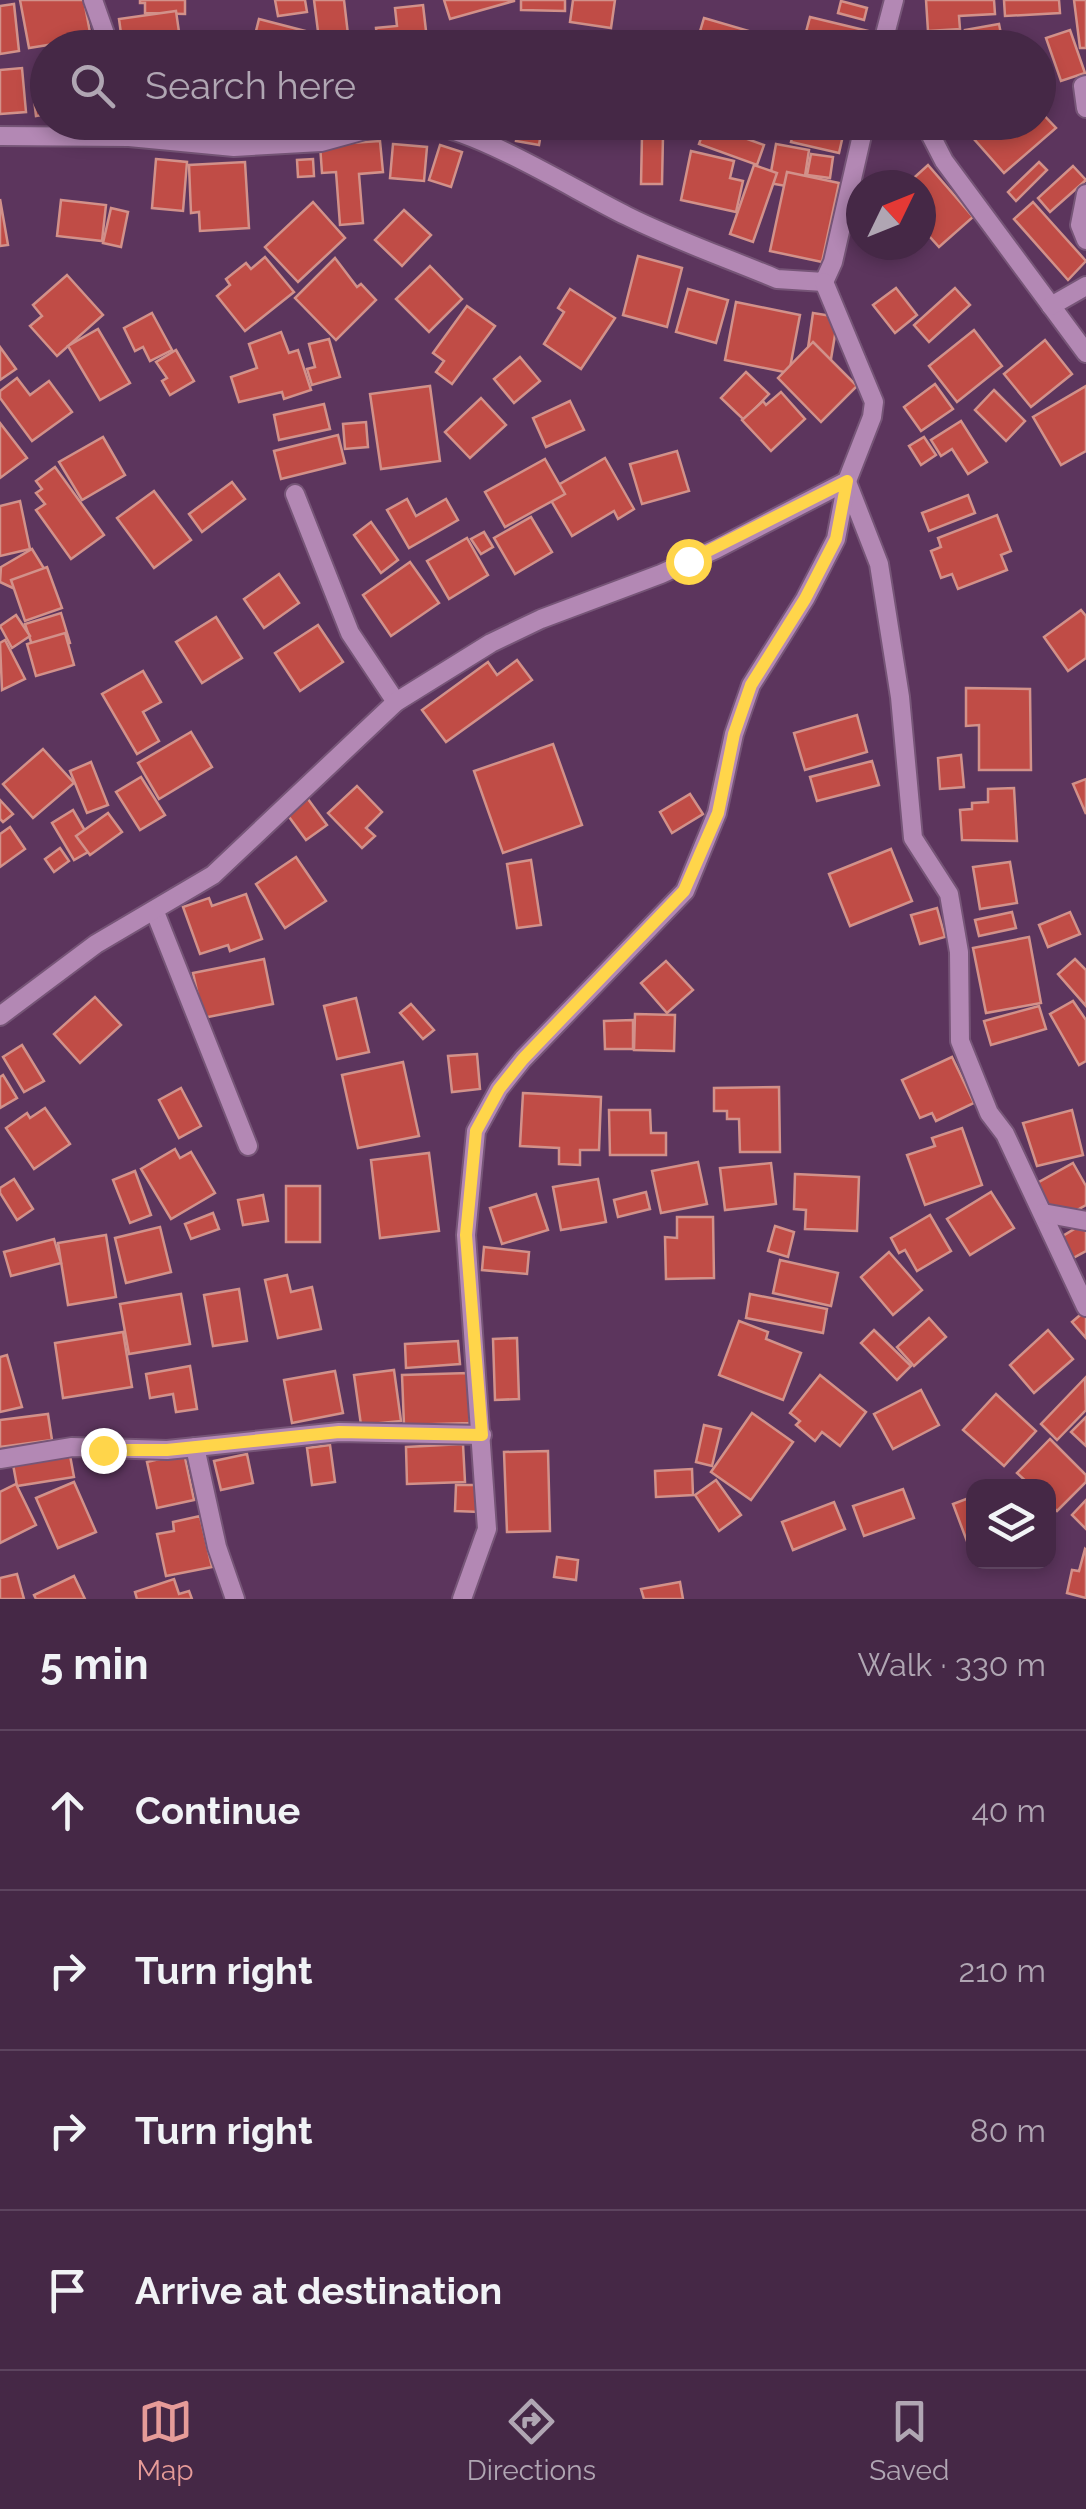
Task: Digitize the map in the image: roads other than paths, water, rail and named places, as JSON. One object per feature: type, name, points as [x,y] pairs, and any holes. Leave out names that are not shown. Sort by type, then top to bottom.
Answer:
[{"type":"street","points":[[93,0],[104,30]]},
{"type":"street","points":[[887,30],[894,0]]},
{"type":"street","points":[[1086,84],[1086,108]]},
{"type":"street","points":[[0,136],[30,135]]},
{"type":"street","points":[[186,140],[234,148],[329,140]]},
{"type":"street","points":[[476,140],[632,218],[777,279],[824,282]]},
{"type":"street","points":[[462,1599],[488,1529],[466,1235],[476,1131],[499,1089],[523,1059],[684,891],[718,813],[734,734],[751,685],[805,599],[836,539],[847,481],[874,402],[824,282],[833,262],[861,140]]},
{"type":"street","points":[[933,140],[944,161],[1086,353]]},
{"type":"street","points":[[1086,194],[1080,224],[1086,240]]},
{"type":"street","points":[[1051,306],[1086,286]]},
{"type":"street","points":[[0,1016],[96,944],[213,875],[396,702],[492,643],[541,619],[661,574],[847,481]]},
{"type":"street","points":[[847,481],[879,564],[900,698],[912,838],[949,894],[959,952],[960,1041],[989,1112],[1005,1134],[1086,1307]]},
{"type":"street","points":[[295,494],[350,633],[396,702]]},
{"type":"street","points":[[155,912],[248,1146]]},
{"type":"street","points":[[1043,1213],[1086,1222]]},
{"type":"street","points":[[0,1459],[72,1447],[137,1452],[339,1432],[482,1435]]},
{"type":"street","points":[[195,1448],[217,1547],[234,1599]]}]
